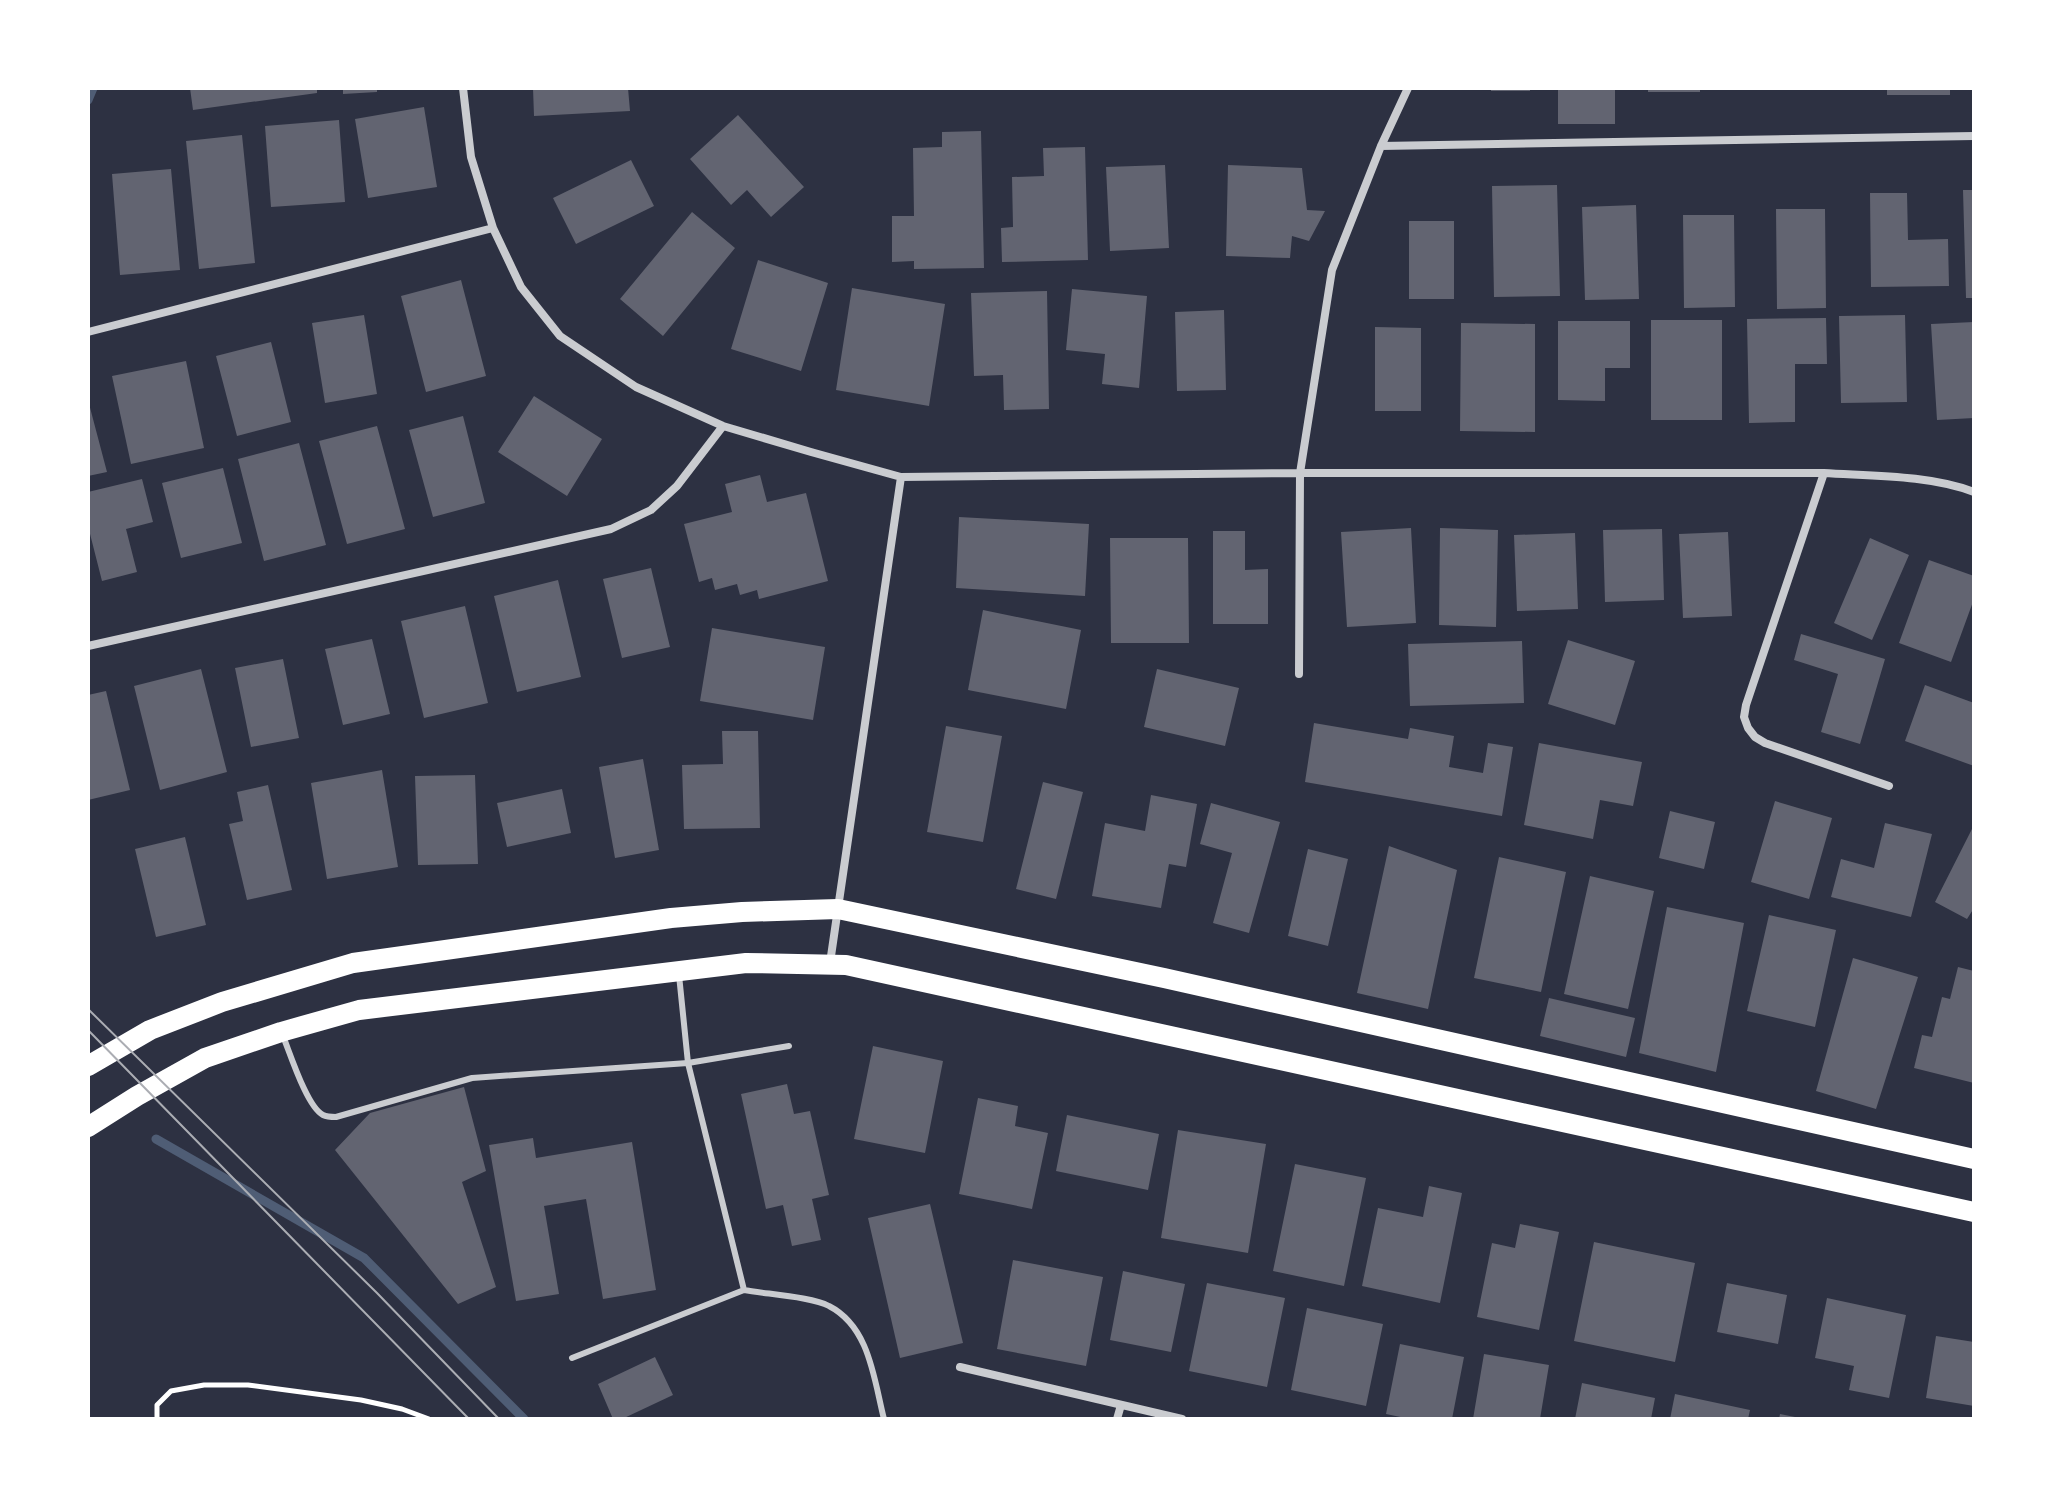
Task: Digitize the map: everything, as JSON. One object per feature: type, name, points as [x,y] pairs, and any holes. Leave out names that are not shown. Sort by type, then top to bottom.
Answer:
[{"type":"main road","points":[[88,1066],[150,1030],[222,1002],[353,963],[671,918],[838,909],[1164,978],[1974,1159]]},
{"type":"main road","points":[[88,1127],[205,1058],[359,1010],[746,963],[830,964],[1133,1026],[1974,1212]]},
{"type":"street","points":[[463,88],[471,157],[493,228],[521,287],[560,336],[636,387],[723,426],[901,477],[1824,473],[1899,478],[1961,487],[1974,492]]},
{"type":"street","points":[[1299,674],[1300,473],[1332,270],[1381,146],[1408,88]]},
{"type":"street","points":[[1381,146],[1974,136]]},
{"type":"street","points":[[88,332],[493,228]]},
{"type":"street","points":[[88,646],[611,529],[651,510],[677,486],[723,426]]},
{"type":"street","points":[[1824,473],[1754,677],[1744,717],[1755,737],[1765,743],[1889,786]]},
{"type":"street","points":[[830,964],[901,477]]},
{"type":"street","points":[[960,1367],[1182,1419]]},
{"type":"street","points":[[1117,1419],[1121,1405]]},
{"type":"lane","points":[[678,972],[688,1063],[744,1290]]},
{"type":"lane","points":[[281,1032],[313,1107],[321,1114],[336,1117],[472,1078],[688,1063],[789,1046]]},
{"type":"lane","points":[[572,1358],[744,1290],[829,1305],[860,1336],[884,1419]]},
{"type":"path","points":[[157,1419],[157,1405],[171,1391],[204,1385],[248,1385],[361,1400],[429,1419]]},
{"type":"building","points":[[190,88],[317,88],[317,93],[193,110]]},
{"type":"building","points":[[343,88],[377,88],[377,92],[343,94]]},
{"type":"building","points":[[533,88],[628,88],[630,111],[534,116]]},
{"type":"building","points":[[1491,88],[1530,88],[1530,91],[1491,91]]},
{"type":"building","points":[[1558,88],[1615,88],[1615,124],[1558,124]]},
{"type":"building","points":[[1648,88],[1700,88],[1700,92],[1648,92]]},
{"type":"building","points":[[1887,88],[1950,88],[1950,95],[1887,95]]},
{"type":"building","points":[[424,107],[437,187],[368,198],[355,119]]},
{"type":"building","points":[[738,115],[804,187],[771,217],[747,190],[731,205],[690,159]]},
{"type":"building","points":[[339,120],[345,202],[271,207],[265,126]]},
{"type":"building","points":[[981,131],[984,268],[914,269],[914,261],[892,262],[892,216],[914,216],[913,148],[942,147],[942,132]]},
{"type":"building","points":[[242,135],[255,263],[199,269],[186,141]]},
{"type":"building","points":[[1085,147],[1088,260],[1002,262],[1001,228],[1013,227],[1012,177],[1044,176],[1043,148]]},
{"type":"building","points":[[631,160],[654,206],[576,244],[553,198]]},
{"type":"building","points":[[1165,165],[1169,248],[1110,251],[1106,167]]},
{"type":"building","points":[[1228,165],[1302,168],[1307,210],[1325,211],[1309,241],[1292,236],[1290,258],[1226,256]]},
{"type":"building","points":[[171,169],[180,270],[120,275],[112,174]]},
{"type":"building","points":[[1557,185],[1560,296],[1494,297],[1492,186]]},
{"type":"building","points":[[1963,190],[1974,190],[1974,298],[1966,298]]},
{"type":"building","points":[[1870,193],[1907,193],[1908,240],[1948,239],[1949,286],[1871,287]]},
{"type":"building","points":[[1636,205],[1639,299],[1585,300],[1582,207]]},
{"type":"building","points":[[1776,209],[1825,209],[1826,308],[1777,309]]},
{"type":"building","points":[[692,212],[735,248],[663,336],[620,299]]},
{"type":"building","points":[[1683,215],[1734,215],[1735,307],[1684,308]]},
{"type":"building","points":[[1409,221],[1454,221],[1454,299],[1409,299]]},
{"type":"building","points":[[758,260],[828,283],[801,371],[731,349]]},
{"type":"building","points":[[461,280],[486,376],[426,392],[401,296]]},
{"type":"building","points":[[852,288],[945,304],[929,406],[836,390]]},
{"type":"building","points":[[1072,289],[1147,296],[1139,388],[1102,384],[1105,354],[1066,350]]},
{"type":"building","points":[[1047,291],[1049,409],[1004,410],[1003,375],[974,376],[971,293]]},
{"type":"building","points":[[1224,310],[1226,390],[1177,391],[1175,312]]},
{"type":"building","points":[[364,315],[377,394],[325,403],[312,323]]},
{"type":"building","points":[[1905,315],[1907,402],[1841,403],[1839,316]]},
{"type":"building","points":[[1826,318],[1827,364],[1795,364],[1795,422],[1749,423],[1747,319]]},
{"type":"building","points":[[1651,320],[1722,320],[1722,420],[1651,420]]},
{"type":"building","points":[[1558,321],[1630,321],[1630,368],[1605,368],[1605,401],[1558,400]]},
{"type":"building","points":[[1974,322],[1974,418],[1937,420],[1931,324]]},
{"type":"building","points":[[1461,323],[1535,324],[1535,432],[1460,431]]},
{"type":"building","points":[[1375,327],[1421,328],[1421,411],[1375,411]]},
{"type":"building","points":[[271,342],[291,422],[237,436],[216,356]]},
{"type":"building","points":[[186,361],[204,448],[131,464],[112,376]]},
{"type":"building","points":[[534,396],[602,439],[567,496],[498,452]]},
{"type":"building","points":[[88,400],[107,472],[88,476]]},
{"type":"building","points":[[463,416],[485,503],[433,517],[409,430]]},
{"type":"building","points":[[377,426],[405,529],[347,544],[319,441]]},
{"type":"building","points":[[299,443],[326,545],[264,561],[238,459]]},
{"type":"building","points":[[223,468],[242,543],[181,558],[162,483]]},
{"type":"building","points":[[760,475],[767,502],[806,493],[828,581],[759,599],[757,590],[740,595],[737,584],[715,590],[712,578],[699,582],[684,524],[732,512],[725,484]]},
{"type":"building","points":[[142,479],[153,522],[126,529],[137,572],[102,581],[88,526],[88,492]]},
{"type":"building","points":[[959,517],[1089,524],[1085,596],[956,588]]},
{"type":"building","points":[[1411,528],[1416,623],[1347,627],[1341,532]]},
{"type":"building","points":[[1440,528],[1498,530],[1496,627],[1439,625]]},
{"type":"building","points":[[1662,529],[1664,600],[1605,602],[1603,530]]},
{"type":"building","points":[[1213,531],[1245,531],[1245,570],[1268,569],[1268,624],[1213,624]]},
{"type":"building","points":[[1728,532],[1732,616],[1683,618],[1679,534]]},
{"type":"building","points":[[1575,533],[1578,609],[1517,611],[1514,535]]},
{"type":"building","points":[[1110,538],[1188,538],[1189,643],[1111,643]]},
{"type":"building","points":[[1870,538],[1909,555],[1872,640],[1834,623]]},
{"type":"building","points":[[1929,560],[1974,576],[1974,599],[1951,662],[1899,643]]},
{"type":"building","points":[[651,568],[670,647],[622,658],[603,579]]},
{"type":"building","points":[[558,580],[581,677],[517,692],[494,596]]},
{"type":"building","points":[[465,606],[488,703],[424,718],[401,621]]},
{"type":"building","points":[[983,610],[1081,630],[1066,709],[968,690]]},
{"type":"building","points":[[712,628],[825,647],[813,720],[700,701]]},
{"type":"building","points":[[1801,634],[1885,659],[1860,744],[1821,732],[1838,674],[1794,660]]},
{"type":"building","points":[[372,639],[390,714],[343,725],[325,649]]},
{"type":"building","points":[[1568,640],[1635,661],[1615,725],[1548,704]]},
{"type":"building","points":[[1522,641],[1524,703],[1410,706],[1408,644]]},
{"type":"building","points":[[283,659],[299,738],[251,747],[235,668]]},
{"type":"building","points":[[201,669],[227,772],[160,790],[134,686]]},
{"type":"building","points":[[1157,669],[1239,688],[1225,746],[1144,727]]},
{"type":"building","points":[[1925,685],[1974,703],[1974,766],[1905,741]]},
{"type":"building","points":[[106,691],[130,790],[88,800],[88,695]]},
{"type":"building","points":[[1314,723],[1408,739],[1410,728],[1454,736],[1449,767],[1483,773],[1488,743],[1513,747],[1502,816],[1305,782]]},
{"type":"building","points":[[946,726],[1002,736],[983,842],[927,832]]},
{"type":"building","points":[[722,731],[758,731],[760,828],[684,829],[682,765],[723,764]]},
{"type":"building","points":[[1539,743],[1642,762],[1633,806],[1600,800],[1593,839],[1524,825]]},
{"type":"building","points":[[643,759],[659,850],[615,858],[599,767]]},
{"type":"building","points":[[382,770],[398,867],[327,879],[311,783]]},
{"type":"building","points":[[475,775],[478,864],[418,865],[415,776]]},
{"type":"building","points":[[1043,782],[1083,792],[1056,899],[1016,889]]},
{"type":"building","points":[[268,785],[292,890],[247,900],[229,824],[243,821],[237,792]]},
{"type":"building","points":[[562,789],[571,833],[507,847],[497,803]]},
{"type":"building","points":[[1151,795],[1197,804],[1186,867],[1169,864],[1161,908],[1092,896],[1105,823],[1145,831]]},
{"type":"building","points":[[1775,801],[1832,818],[1809,899],[1751,882]]},
{"type":"building","points":[[1211,803],[1280,822],[1249,933],[1213,923],[1232,853],[1200,844]]},
{"type":"building","points":[[1670,811],[1715,822],[1704,869],[1659,858]]},
{"type":"building","points":[[1885,823],[1932,834],[1911,917],[1831,897],[1841,859],[1874,868]]},
{"type":"building","points":[[1974,825],[1974,908],[1967,919],[1935,902]]},
{"type":"building","points":[[185,837],[206,925],[156,937],[135,849]]},
{"type":"building","points":[[1389,846],[1457,870],[1428,1009],[1357,993]]},
{"type":"building","points":[[1308,849],[1348,859],[1328,946],[1288,936]]},
{"type":"building","points":[[1499,857],[1566,872],[1541,992],[1474,978]]},
{"type":"building","points":[[1590,876],[1654,891],[1628,1009],[1564,994]]},
{"type":"building","points":[[1667,907],[1744,923],[1716,1072],[1639,1053]]},
{"type":"building","points":[[1769,915],[1836,930],[1815,1027],[1747,1011]]},
{"type":"building","points":[[1853,958],[1918,977],[1876,1109],[1816,1091]]},
{"type":"building","points":[[1958,967],[1974,971],[1974,1083],[1914,1068],[1922,1035],[1932,1037],[1942,997],[1950,999]]},
{"type":"building","points":[[1549,998],[1635,1018],[1626,1057],[1540,1036]]},
{"type":"building","points":[[873,1046],[943,1061],[925,1153],[854,1139]]},
{"type":"building","points":[[787,1084],[794,1114],[810,1111],[829,1195],[812,1199],[821,1240],[792,1246],[783,1205],[766,1209],[741,1094]]},
{"type":"building","points":[[464,1087],[486,1171],[462,1182],[496,1287],[458,1304],[335,1150],[370,1113]]},
{"type":"building","points":[[978,1098],[1018,1106],[1015,1126],[1048,1133],[1032,1209],[959,1194]]},
{"type":"building","points":[[1067,1115],[1159,1134],[1148,1190],[1056,1171]]},
{"type":"building","points":[[1178,1130],[1266,1144],[1248,1253],[1161,1238]]},
{"type":"building","points":[[533,1138],[536,1158],[632,1142],[656,1290],[603,1299],[586,1199],[544,1206],[559,1294],[516,1301],[489,1145]]},
{"type":"building","points":[[1295,1164],[1366,1178],[1344,1286],[1273,1271]]},
{"type":"building","points":[[1429,1186],[1462,1193],[1440,1303],[1362,1286],[1378,1208],[1423,1217]]},
{"type":"building","points":[[930,1204],[963,1343],[900,1358],[868,1218]]},
{"type":"building","points":[[1520,1224],[1559,1232],[1539,1330],[1477,1317],[1492,1243],[1515,1248]]},
{"type":"building","points":[[1594,1242],[1695,1263],[1675,1362],[1574,1341]]},
{"type":"building","points":[[1013,1260],[1103,1277],[1086,1366],[997,1349]]},
{"type":"building","points":[[1123,1271],[1185,1284],[1171,1352],[1110,1340]]},
{"type":"building","points":[[1207,1283],[1285,1298],[1267,1387],[1189,1371]]},
{"type":"building","points":[[1727,1283],[1787,1295],[1778,1344],[1717,1332]]},
{"type":"building","points":[[1827,1298],[1906,1315],[1889,1398],[1849,1390],[1854,1366],[1815,1358]]},
{"type":"building","points":[[1307,1308],[1383,1324],[1366,1406],[1291,1390]]},
{"type":"building","points":[[1936,1336],[1974,1342],[1974,1406],[1926,1398]]},
{"type":"building","points":[[1400,1344],[1464,1357],[1452,1419],[1410,1419],[1386,1414]]},
{"type":"building","points":[[1484,1354],[1549,1365],[1540,1419],[1473,1419]]},
{"type":"building","points":[[655,1357],[673,1395],[622,1419],[613,1419],[598,1384]]},
{"type":"building","points":[[1582,1383],[1655,1398],[1651,1419],[1575,1419]]},
{"type":"building","points":[[1675,1394],[1750,1410],[1748,1419],[1670,1419]]},
{"type":"building","points":[[1780,1414],[1800,1418],[1800,1419],[1779,1419]]},
{"type":"waterway","points":[[88,100],[93,88]]},
{"type":"waterway","points":[[156,1139],[364,1258],[524,1419]]},
{"type":"tram line","points":[[88,1009],[377,1293],[499,1419]]},
{"type":"tram line","points":[[88,1030],[469,1419]]}]
